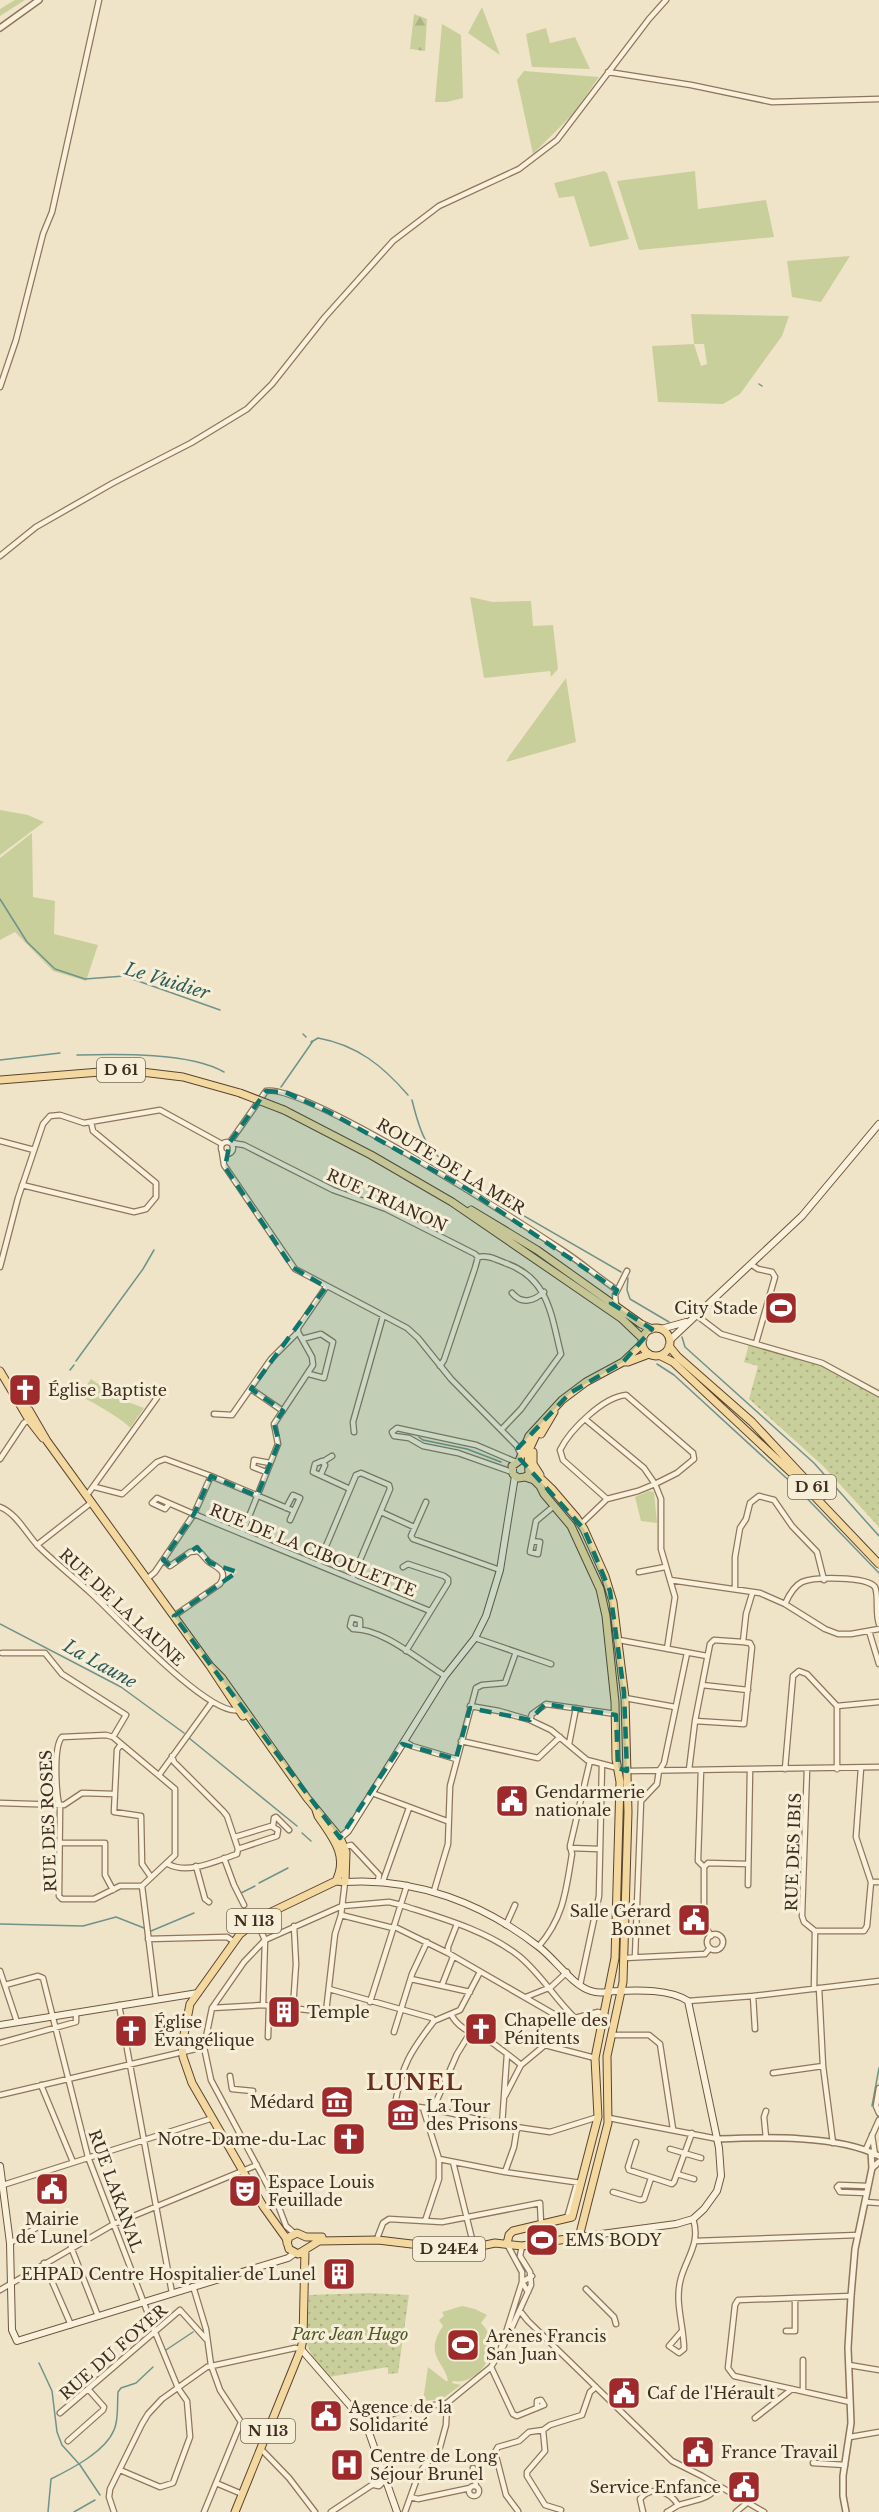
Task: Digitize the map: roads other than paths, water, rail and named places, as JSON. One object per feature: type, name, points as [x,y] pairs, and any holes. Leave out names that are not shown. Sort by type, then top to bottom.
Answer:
[{"type":"main road","name":"ROUTE DE LA MER","points":[[0,1080],[125,1070],[183,1077],[240,1093],[284,1110],[372,1155],[452,1202],[621,1318],[642,1341]]},
{"type":"main road","points":[[623,1362],[649,1354],[661,1356],[686,1322],[752,1265],[802,1216],[879,1124]]},
{"type":"main road","name":"ROUTE DE LA MER","points":[[452,1202],[509,1233],[617,1308],[652,1329]]},
{"type":"main road","points":[[518,1478],[512,1466],[519,1459],[525,1444],[555,1408],[578,1388],[623,1362],[652,1329],[661,1329],[686,1322]]},
{"type":"main road","points":[[661,1329],[670,1343]]},
{"type":"main road","points":[[642,1341],[649,1354]]},
{"type":"main road","name":"D 61","points":[[670,1343],[678,1357],[752,1422],[879,1559]]},
{"type":"main road","name":"D 61","points":[[661,1356],[673,1362],[775,1457],[879,1564]]},
{"type":"main road","points":[[0,1371],[2,1378],[29,1420],[90,1499],[219,1678],[245,1719],[256,1727],[318,1816],[344,1846],[345,1884]]},
{"type":"main road","points":[[21,1405],[28,1410],[47,1441]]},
{"type":"main road","points":[[540,1477],[533,1464],[532,1452],[552,1419],[555,1408]]},
{"type":"main road","points":[[338,1839],[348,1831],[445,1676],[475,1638],[489,1609],[500,1570],[518,1478],[529,1466],[530,1444],[541,1424]]},
{"type":"main road","points":[[519,1459],[540,1477],[580,1524],[610,1591],[619,1640],[625,1698],[622,1990],[607,2056],[609,2118],[579,2237]]},
{"type":"main road","points":[[507,2244],[509,2235],[513,2231],[572,2217],[598,2117],[595,2058],[615,1958],[625,1775],[618,1768],[616,1714],[603,1600],[577,1537],[537,1482],[518,1478]]},
{"type":"main road","points":[[338,1839],[341,1870],[336,1881],[345,1884],[380,1881],[435,1891],[506,1925],[539,1946],[587,1990],[603,1994],[622,1990],[662,1993],[688,2001],[722,2165],[720,2183],[709,2204],[693,2219]]},
{"type":"main road","name":"N 113","points":[[305,2262],[292,2250],[244,2172],[192,2083],[182,2052],[190,2004],[234,1941],[256,1920],[336,1881]]},
{"type":"main road","points":[[615,1958],[624,1958]]},
{"type":"main road","points":[[0,2025],[198,1993]]},
{"type":"main road","points":[[186,1996],[190,2004]]},
{"type":"main road","points":[[598,2117],[609,2118]]},
{"type":"main road","points":[[0,2166],[10,2243],[12,2330],[17,2341],[283,2258],[292,2250],[307,2248],[306,2237],[294,2233],[289,2237],[292,2250]]},
{"type":"main road","name":"D 24E4","points":[[306,2237],[378,2238],[451,2250],[495,2243],[522,2246],[676,2224],[693,2219]]},
{"type":"main road","name":"D 24E4","points":[[307,2248],[319,2241],[378,2238]]},
{"type":"main road","name":"N 113","points":[[235,2512],[303,2339],[307,2248]]},
{"type":"main road","points":[[300,2349],[366,2424],[397,2512]]},
{"type":"street","points":[[0,28],[39,0]]},
{"type":"street","points":[[0,387],[16,340],[43,234],[52,212],[99,0]]},
{"type":"street","points":[[0,556],[36,527],[56,515],[185,446],[247,409],[272,384],[325,317],[393,241],[439,206],[501,178],[536,157],[557,140],[666,0]]},
{"type":"street","points":[[608,72],[691,85],[772,102],[879,99]]},
{"type":"street","name":"ROUTE DE LA MER","points":[[229,1154],[231,1145],[248,1116],[266,1091],[285,1092],[363,1130],[467,1189],[567,1253],[616,1292]]},
{"type":"street","points":[[0,1267],[22,1185],[43,1124],[50,1116],[60,1115],[81,1122],[91,1122],[160,1110],[222,1144],[231,1145]]},
{"type":"street","points":[[22,1185],[134,1212],[146,1209],[156,1197],[156,1183],[93,1131],[91,1122]]},
{"type":"street","points":[[0,1141],[34,1150]]},
{"type":"street","points":[[222,1144],[223,1164],[292,1267],[412,1333],[440,1366],[517,1446],[519,1459],[458,1440],[397,1428],[392,1432],[394,1436],[408,1438],[423,1446],[458,1453],[518,1478]]},
{"type":"street","name":"RUE TRIANON","points":[[231,1145],[246,1147],[333,1190],[387,1209],[478,1257],[485,1255],[516,1267],[544,1292]]},
{"type":"street","points":[[222,1152],[229,1154],[225,1167]]},
{"type":"street","points":[[0,1233],[8,1235]]},
{"type":"street","points":[[440,1366],[444,1360],[478,1257]]},
{"type":"street","points":[[752,1265],[772,1272],[776,1277],[756,1343]]},
{"type":"street","points":[[617,1308],[616,1292],[627,1271]]},
{"type":"street","points":[[214,1414],[232,1415],[271,1359],[297,1332],[326,1287]]},
{"type":"street","points":[[502,1429],[521,1409],[561,1356],[544,1292],[526,1301],[515,1298],[512,1293]]},
{"type":"street","points":[[601,1296],[616,1292]]},
{"type":"street","points":[[696,1315],[721,1334],[822,1363],[879,1394]]},
{"type":"street","points":[[354,1432],[353,1422],[383,1316]]},
{"type":"street","points":[[242,1534],[278,1444],[274,1425],[309,1374],[313,1362],[297,1332]]},
{"type":"street","points":[[302,1339],[321,1334],[333,1342],[324,1378],[309,1374]]},
{"type":"street","points":[[90,1499],[95,1487],[164,1388]]},
{"type":"street","points":[[251,1389],[283,1411]]},
{"type":"street","points":[[580,1524],[607,1499],[655,1484],[693,1462],[693,1454],[626,1395],[606,1403],[585,1419],[563,1443],[560,1455],[607,1499]]},
{"type":"street","points":[[515,1404],[521,1409]]},
{"type":"street","points":[[585,1419],[644,1468],[655,1484],[661,1499],[659,1526],[665,1568],[675,1601],[667,1649]]},
{"type":"street","points":[[0,1459],[24,1423],[29,1420]]},
{"type":"street","points":[[517,1446],[525,1444]]},
{"type":"street","points":[[332,1456],[316,1463],[312,1470],[350,1489]]},
{"type":"street","points":[[95,1487],[117,1495],[125,1493],[157,1462],[165,1459],[294,1511]]},
{"type":"street","points":[[266,1472],[253,1467],[254,1460],[270,1463]]},
{"type":"street","points":[[321,1474],[324,1461]]},
{"type":"street","points":[[318,1565],[356,1475],[360,1473],[389,1485],[390,1489],[352,1579]]},
{"type":"street","points":[[170,1504],[194,1515],[211,1476]]},
{"type":"street","points":[[37,1545],[101,1490]]},
{"type":"street","points":[[286,1508],[292,1495],[300,1498],[290,1521]]},
{"type":"street","points":[[735,1589],[735,1557],[740,1528],[746,1519],[750,1503],[759,1496],[774,1500],[792,1526],[817,1552],[824,1580]]},
{"type":"street","points":[[426,1502],[414,1527],[411,1536],[413,1539],[500,1570]]},
{"type":"street","points":[[532,1541],[537,1519],[554,1506]]},
{"type":"street","name":"RUE DE LA LAUNE","points":[[0,1507],[7,1510],[37,1545],[92,1593],[172,1671],[228,1710],[240,1708]]},
{"type":"street","points":[[381,1512],[414,1527]]},
{"type":"street","name":"RUE DE LA CIBOULETTE","points":[[147,1579],[194,1515],[430,1611]]},
{"type":"street","points":[[163,1560],[170,1566],[190,1552],[198,1551],[207,1561],[220,1568],[223,1578],[220,1584],[174,1616]]},
{"type":"street","points":[[404,1568],[408,1563],[448,1579],[448,1583],[406,1651]]},
{"type":"street","points":[[639,1572],[665,1568]]},
{"type":"street","points":[[670,1581],[735,1589],[752,1594],[760,1593],[838,1634],[869,1631],[879,1627],[877,1616],[879,1596],[874,1586],[864,1581],[803,1582],[798,1584],[785,1605]]},
{"type":"street","points":[[743,1642],[746,1614],[752,1594]]},
{"type":"street","points":[[360,1628],[378,1635],[445,1676]]},
{"type":"street","points":[[869,1631],[879,1664]]},
{"type":"street","points":[[475,1638],[551,1664]]},
{"type":"street","points":[[619,1640],[707,1656]]},
{"type":"street","points":[[689,1770],[695,1721],[710,1644],[714,1640],[750,1643],[752,1647],[744,1724],[695,1721]]},
{"type":"street","points":[[435,1891],[448,1844],[448,1795],[470,1706],[478,1686],[502,1684],[507,1680],[516,1652]]},
{"type":"street","points":[[2,1653],[45,1653],[62,1674],[126,1715],[113,1737],[172,1786],[177,1795],[174,1858],[178,1869]]},
{"type":"street","points":[[635,1957],[641,1802],[657,1784],[659,1771],[664,1763],[687,1653]]},
{"type":"street","points":[[785,1769],[793,1676],[796,1672],[807,1674],[837,1706],[837,1769]]},
{"type":"street","points":[[702,1685],[748,1690]]},
{"type":"street","points":[[625,1698],[675,1707]]},
{"type":"street","points":[[159,1775],[212,1701]]},
{"type":"street","points":[[837,1706],[879,1702]]},
{"type":"street","points":[[530,1720],[532,1714],[546,1704],[616,1714]]},
{"type":"street","points":[[470,1706],[530,1720],[560,1737],[590,1761],[618,1768]]},
{"type":"street","points":[[569,1744],[576,1708]]},
{"type":"street","name":"RUE DES ROSES","points":[[113,1737],[70,1735],[60,1738],[57,1745],[60,1897],[94,1899],[122,1886],[142,1886]]},
{"type":"street","points":[[461,1741],[538,1758],[560,1737]]},
{"type":"street","points":[[404,1741],[412,1746],[456,1759]]},
{"type":"street","points":[[121,1744],[117,1750],[114,1812],[141,1816],[142,1864],[151,1876]]},
{"type":"street","points":[[168,1864],[178,1869],[196,1866],[237,1854],[238,1849],[223,1811],[172,1759]]},
{"type":"street","points":[[539,1946],[552,1930],[562,1910],[573,1854],[570,1848],[590,1761]]},
{"type":"street","points":[[580,1985],[599,1896],[602,1764]]},
{"type":"street","points":[[625,1775],[689,1770],[879,1767]]},
{"type":"street","points":[[833,2143],[817,1988],[815,1931],[864,1931],[867,1926],[871,1882],[856,1841],[861,1768]]},
{"type":"street","name":"RUE DES IBIS","points":[[807,1769],[802,1916],[804,1922],[815,1931]]},
{"type":"street","points":[[701,1770],[698,1861],[704,1867],[704,1924],[711,1936]]},
{"type":"street","points":[[748,1885],[750,1770]]},
{"type":"street","points":[[0,1803],[64,1805],[82,1793],[114,1794]]},
{"type":"street","points":[[372,1793],[447,1821]]},
{"type":"street","points":[[380,1881],[410,1808]]},
{"type":"street","points":[[273,1826],[276,1817],[289,1830]]},
{"type":"street","points":[[235,1837],[273,1826]]},
{"type":"street","points":[[238,1849],[277,1836],[278,1830],[273,1826]]},
{"type":"street","points":[[60,1843],[105,1843],[105,1875],[113,1890]]},
{"type":"street","points":[[344,1846],[351,1845],[377,1873],[380,1881]]},
{"type":"street","points":[[570,1848],[599,1849]]},
{"type":"street","points":[[156,1999],[142,1886],[174,1858]]},
{"type":"street","points":[[224,1858],[244,1905]]},
{"type":"street","points":[[704,1867],[708,1863],[748,1864]]},
{"type":"street","points":[[196,1866],[206,1899],[209,1902]]},
{"type":"street","points":[[871,1882],[879,1882]]},
{"type":"street","points":[[212,2008],[263,2005],[326,2012],[335,1934],[341,1915],[345,1884]]},
{"type":"street","points":[[370,2001],[406,1885]]},
{"type":"street","points":[[342,1906],[389,1902],[457,1924],[485,1936],[519,1956],[551,1988],[575,2018],[598,2012],[605,2014]]},
{"type":"street","points":[[506,1925],[515,1905]]},
{"type":"street","name":"N 113","points":[[294,2233],[286,2226],[278,2205],[212,2080],[204,2047],[212,2008],[244,1962],[265,1940],[342,1906]]},
{"type":"street","points":[[341,1915],[394,1928],[427,1942],[559,2017]]},
{"type":"street","points":[[256,1920],[265,1940],[263,2005]]},
{"type":"street","points":[[442,1985],[450,1955],[448,1947],[457,1924]]},
{"type":"street","points":[[293,2008],[296,1964],[294,1926]]},
{"type":"street","points":[[710,1948],[717,1950],[723,1943],[719,1936],[711,1936]]},
{"type":"street","points":[[710,1948],[707,1941],[711,1936]]},
{"type":"street","points":[[148,1939],[227,1937],[234,1941]]},
{"type":"street","points":[[394,2032],[420,1952],[427,1942]]},
{"type":"street","points":[[624,1958],[705,1954],[710,1948]]},
{"type":"street","points":[[0,1971],[17,2022]]},
{"type":"street","points":[[397,2104],[401,2073],[413,2049],[434,2020],[460,2010],[480,1972]]},
{"type":"street","points":[[526,1997],[551,1988],[567,1972]]},
{"type":"street","name":"RUE LAKANAL","points":[[5,1985],[41,1976],[88,2157],[155,2332],[178,2388],[187,2401],[190,2437],[173,2483],[160,2487],[120,2470]]},
{"type":"street","points":[[411,1978],[470,1992]]},
{"type":"street","points":[[688,2001],[879,1981]]},
{"type":"street","points":[[330,1989],[434,2020]]},
{"type":"street","points":[[753,1996],[755,2029]]},
{"type":"street","points":[[119,2006],[171,2293]]},
{"type":"street","points":[[268,2037],[269,2007]]},
{"type":"street","points":[[0,2043],[76,2022],[76,2013]]},
{"type":"street","points":[[451,2014],[454,2020],[470,2033],[483,2038],[521,2064]]},
{"type":"street","points":[[433,2109],[454,2060],[470,2033]]},
{"type":"street","points":[[612,2035],[649,2035],[660,2044],[673,2129]]},
{"type":"street","points":[[505,2096],[521,2064],[545,2045],[595,2058]]},
{"type":"street","points":[[0,2095],[204,2047]]},
{"type":"street","points":[[502,2125],[507,2054]]},
{"type":"street","points":[[773,2073],[824,2066]]},
{"type":"street","points":[[230,2076],[232,2089],[253,2091]]},
{"type":"street","points":[[41,2085],[73,2162]]},
{"type":"street","points":[[879,2088],[876,2106],[879,2113]]},
{"type":"street","points":[[404,2105],[433,2109],[517,2128],[557,2131],[598,2117]]},
{"type":"street","points":[[423,2109],[439,2159],[439,2179],[425,2221]]},
{"type":"street","points":[[766,2111],[766,2138]]},
{"type":"street","points":[[3,2184],[213,2118]]},
{"type":"street","points":[[609,2118],[718,2139],[766,2138],[833,2143],[873,2153]]},
{"type":"street","points":[[846,2512],[843,2496],[850,2437],[848,2348],[851,2296],[858,2235],[872,2168],[872,2135],[879,2120]]},
{"type":"street","points":[[505,2172],[514,2147],[517,2128]]},
{"type":"street","points":[[636,2142],[627,2167],[629,2170],[672,2184],[692,2133]]},
{"type":"street","points":[[872,2135],[873,2153]]},
{"type":"street","points":[[670,2149],[701,2158]]},
{"type":"street","points":[[439,2159],[580,2183]]},
{"type":"street","points":[[453,2162],[474,2247]]},
{"type":"street","points":[[872,2168],[879,2162]]},
{"type":"street","points":[[0,2290],[114,2224],[257,2165]]},
{"type":"street","points":[[677,2174],[694,2179]]},
{"type":"street","points":[[614,2192],[640,2200],[644,2199],[651,2178]]},
{"type":"street","points":[[867,2193],[840,2192],[837,2187],[839,2185],[868,2186]]},
{"type":"street","points":[[865,2202],[879,2203]]},
{"type":"street","points":[[378,2238],[383,2223],[389,2220],[435,2222],[540,2203],[541,2223]]},
{"type":"street","points":[[682,2331],[669,2346],[679,2353],[684,2349],[678,2294],[681,2276],[695,2241],[693,2219]]},
{"type":"street","points":[[10,2243],[45,2223]]},
{"type":"street","points":[[695,2241],[858,2235]]},
{"type":"street","points":[[501,2348],[522,2282],[522,2272],[507,2244]]},
{"type":"street","points":[[366,2424],[402,2410],[447,2403],[491,2367],[528,2292],[532,2276],[520,2256],[522,2246]]},
{"type":"street","points":[[71,2247],[98,2316]]},
{"type":"street","points":[[44,2263],[71,2325]]},
{"type":"street","points":[[522,2282],[532,2276]]},
{"type":"street","points":[[522,2282],[528,2292]]},
{"type":"street","points":[[193,2286],[206,2329],[211,2365],[220,2390],[241,2422],[264,2441]]},
{"type":"street","points":[[586,2289],[614,2317],[616,2324]]},
{"type":"street","points":[[850,2402],[729,2373],[729,2358],[735,2306],[738,2300],[851,2296]]},
{"type":"street","points":[[786,2331],[795,2331],[795,2298]]},
{"type":"street","name":"RUE DU FOYER","points":[[60,2413],[180,2310],[206,2339]]},
{"type":"street","points":[[513,2311],[528,2321],[672,2461],[764,2512]]},
{"type":"street","points":[[114,2512],[109,2497],[148,2414],[158,2403],[211,2365],[300,2349]]},
{"type":"street","points":[[802,2360],[803,2391]]},
{"type":"street","points":[[849,2365],[879,2370]]},
{"type":"street","points":[[491,2367],[513,2414],[517,2415],[537,2408]]},
{"type":"street","points":[[518,2511],[506,2495],[495,2452],[498,2447],[519,2441],[529,2432],[543,2430],[549,2425],[582,2415],[590,2392],[596,2387]]},
{"type":"street","points":[[68,2441],[104,2410],[104,2407],[88,2389]]},
{"type":"street","points":[[755,2418],[792,2389]]},
{"type":"street","points":[[405,2512],[419,2473],[440,2447],[446,2425],[447,2403]]},
{"type":"street","points":[[204,2512],[241,2422]]},
{"type":"street","points":[[543,2430],[545,2451],[527,2472],[527,2476],[545,2505],[561,2510]]},
{"type":"street","points":[[850,2437],[879,2432]]},
{"type":"street","points":[[261,2449],[289,2478],[315,2512]]},
{"type":"street","points":[[813,2463],[845,2465]]},
{"type":"street","points":[[470,2488],[470,2494],[476,2496],[479,2491],[472,2468]]},
{"type":"street","points":[[331,2512],[386,2479]]},
{"type":"street","points":[[216,2483],[242,2494]]},
{"type":"street","points":[[667,2512],[678,2505],[685,2505],[709,2496],[718,2485]]},
{"type":"street","points":[[376,2486],[390,2491]]},
{"type":"street","points":[[411,2497],[418,2499],[476,2486]]},
{"type":"street","points":[[643,2512],[640,2499],[658,2490],[666,2492],[678,2505]]},
{"type":"street","points":[[736,2512],[748,2502]]},
{"type":"waterway","name":"Le Vuidier","points":[[0,899],[27,942],[55,969],[85,979],[124,976],[220,1010]]},
{"type":"waterway","points":[[303,1034],[306,1037]]},
{"type":"waterway","points":[[281,1087],[313,1041],[318,1038],[357,1051],[379,1066],[408,1095]]},
{"type":"waterway","points":[[0,1060],[60,1053]]},
{"type":"waterway","points":[[77,1055],[173,1058],[210,1065],[224,1072]]},
{"type":"waterway","points":[[412,1100],[418,1124],[426,1141],[438,1157],[457,1173]]},
{"type":"waterway","points":[[462,1177],[481,1191],[621,1272]]},
{"type":"waterway","points":[[76,1361],[143,1269],[154,1250]]},
{"type":"waterway","points":[[628,1278],[627,1290],[630,1299],[669,1322]]},
{"type":"waterway","points":[[682,1337],[685,1347],[814,1463],[879,1536]]},
{"type":"waterway","points":[[657,1364],[674,1375],[796,1487],[879,1573]]},
{"type":"waterway","points":[[70,1370],[74,1365]]},
{"type":"waterway","points":[[419,1437],[423,1440],[467,1449],[501,1462]]},
{"type":"waterway","name":"La Laune","points":[[0,1624],[121,1687],[184,1733]]},
{"type":"waterway","name":"La Laune","points":[[189,1738],[297,1826]]},
{"type":"waterway","name":"La Laune","points":[[302,1833],[311,1841]]},
{"type":"waterway","points":[[259,1883],[288,1868]]},
{"type":"waterway","points":[[241,1893],[255,1886]]},
{"type":"waterway","points":[[151,1931],[194,1913]]},
{"type":"waterway","points":[[0,1924],[83,1926],[116,1917],[144,1928]]},
{"type":"waterway","points":[[872,2106],[879,2068]]},
{"type":"waterway","points":[[166,2350],[193,2332]]},
{"type":"waterway","points":[[39,2363],[52,2391],[57,2432],[62,2445],[80,2465],[100,2495]]},
{"type":"waterway","points":[[48,2512],[51,2479],[87,2459],[103,2446],[116,2426],[118,2392],[121,2388],[136,2383],[153,2367]]},
{"type":"waterway","points":[[74,2512],[95,2500]]},
{"type":"place","name":"City Stade","points":[[781,1308]]},
{"type":"place","name":"Église Baptiste","points":[[25,1390]]},
{"type":"place","name":"Gendarmerie nationale","points":[[512,1801]]},
{"type":"place","name":"Salle Gérard Bonnet","points":[[694,1920]]},
{"type":"place","name":"Temple","points":[[284,2012]]},
{"type":"place","name":"Chapelle des Pénitents","points":[[481,2029]]},
{"type":"place","name":"Église Évangélique","points":[[131,2031]]},
{"type":"place","name":"Médard","points":[[337,2102]]},
{"type":"place","name":"La Tour des Prisons","points":[[403,2115]]},
{"type":"place","name":"Notre-Dame-du-Lac","points":[[349,2139]]},
{"type":"place","name":"Mairie de Lunel","points":[[52,2189]]},
{"type":"place","name":"Espace Louis Feuillade","points":[[245,2191]]},
{"type":"place","name":"EMS BODY","points":[[542,2240]]},
{"type":"place","name":"EHPAD Centre Hospitalier de Lunel","points":[[339,2274]]},
{"type":"place","name":"Arènes Francis San Juan","points":[[463,2345]]},
{"type":"place","name":"Caf de l'Hérault","points":[[624,2393]]},
{"type":"place","name":"Agence de la Solidarité","points":[[326,2416]]},
{"type":"place","name":"France Travail","points":[[698,2452]]},
{"type":"place","name":"Centre de Long Séjour Brunel","points":[[347,2465]]},
{"type":"place","name":"Service Enfance","points":[[744,2487]]},
{"type":"district","name":"LUNEL","points":[[415,2082]]},
{"type":"park label","name":"Parc Jean Hugo","points":[[350,2334]]}]
